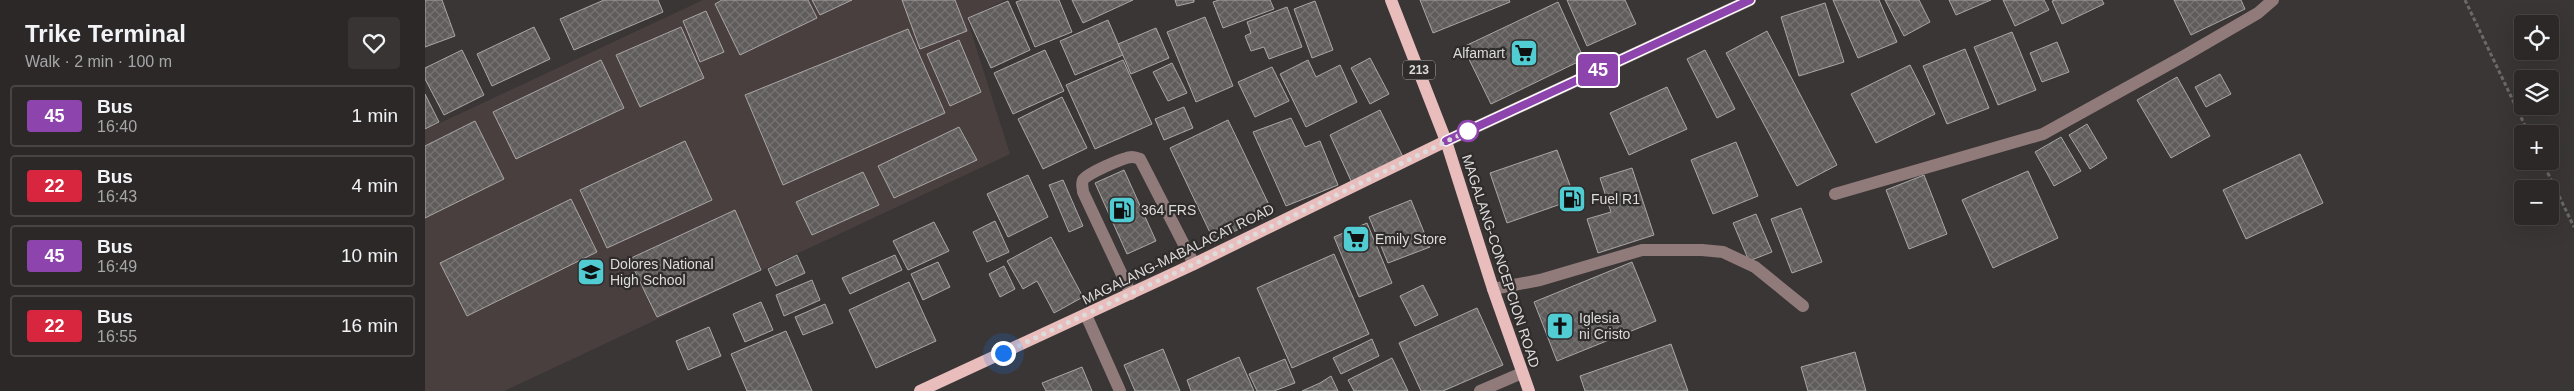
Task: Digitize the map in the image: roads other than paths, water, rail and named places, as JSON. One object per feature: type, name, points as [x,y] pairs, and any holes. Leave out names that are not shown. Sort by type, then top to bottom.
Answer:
[{"type":"main road","name":"MAGALANG-CONCEPCION ROAD","points":[[1391,0],[1446,141],[1493,289],[1529,391]]},
{"type":"main road","name":"MAGALANG-MABALACAT ROAD","points":[[920,391],[1131,294],[1446,141]]},
{"type":"street","points":[[1446,141],[1750,0]]},
{"type":"street","points":[[1835,194],[2043,134],[2258,13],[2273,0]]},
{"type":"street","points":[[1131,294],[1083,192],[1082,182],[1084,178],[1103,168],[1134,156],[1140,159],[1194,264]]},
{"type":"street","points":[[1493,289],[1540,280],[1642,250],[1702,250],[1723,252],[1755,267],[1803,306]]},
{"type":"street","points":[[1086,314],[1120,391]]},
{"type":"street","points":[[1480,391],[1522,373]]},
{"type":"place","name":"Alfamart","points":[[1524,53]]},
{"type":"place","name":"Fuel R1","points":[[1572,199]]},
{"type":"place","name":"364 FRS","points":[[1122,210]]},
{"type":"place","name":"Emily Store","points":[[1356,239]]},
{"type":"place","name":"Dolores National High School","points":[[591,272]]},
{"type":"place","name":"Iglesia ni Cristo","points":[[1560,326]]}]
